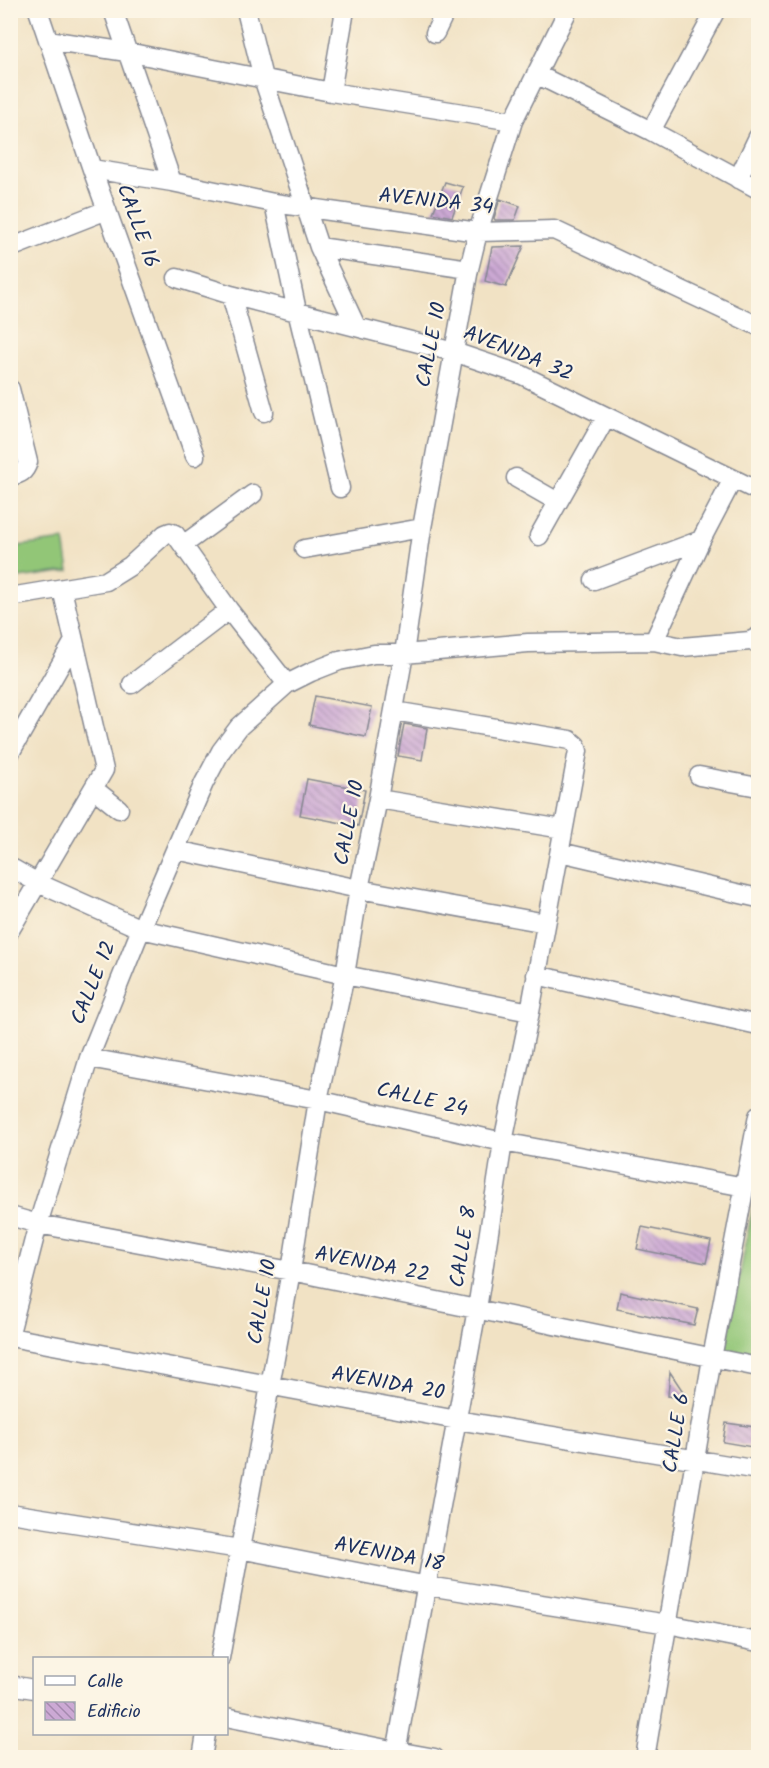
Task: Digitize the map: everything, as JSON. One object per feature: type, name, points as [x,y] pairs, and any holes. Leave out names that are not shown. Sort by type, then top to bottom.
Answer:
[{"type":"street","name":"CALLE 16","points":[[38,10],[92,169],[195,456]]},
{"type":"street","points":[[113,10],[172,182]]},
{"type":"street","points":[[246,10],[263,78],[319,247],[356,326]]},
{"type":"street","points":[[331,92],[345,10]]},
{"type":"street","points":[[435,33],[446,10]]},
{"type":"street","name":"CALLE 10","points":[[220,1657],[291,1272],[318,1100],[345,975],[394,711],[422,528],[469,269],[478,232],[513,121],[568,10]]},
{"type":"street","points":[[651,131],[716,10]]},
{"type":"street","points":[[48,40],[127,52],[331,92],[513,121]]},
{"type":"street","points":[[536,74],[651,131],[759,189]]},
{"type":"street","points":[[738,179],[759,137]]},
{"type":"street","name":"AVENIDA 34","points":[[92,169],[172,182],[274,203],[478,232],[554,230],[759,326]]},
{"type":"street","points":[[274,203],[297,311],[340,488]]},
{"type":"street","points":[[10,248],[107,210]]},
{"type":"street","points":[[319,247],[469,269]]},
{"type":"street","name":"AVENIDA 32","points":[[177,278],[231,295],[454,352],[522,375],[759,491]]},
{"type":"street","points":[[231,295],[264,412]]},
{"type":"street","points":[[10,389],[28,462],[18,472]]},
{"type":"street","points":[[539,536],[606,417]]},
{"type":"street","points":[[516,478],[558,502]]},
{"type":"street","points":[[654,641],[701,540],[733,479]]},
{"type":"street","points":[[183,545],[253,494]]},
{"type":"street","points":[[304,549],[422,528]]},
{"type":"street","points":[[10,597],[106,581],[129,566],[170,532],[175,534],[229,610],[287,684]]},
{"type":"street","points":[[594,580],[701,540]]},
{"type":"street","points":[[10,930],[104,770],[62,589]]},
{"type":"street","points":[[132,684],[229,610]]},
{"type":"street","name":"CALLE 12","points":[[10,1335],[38,1224],[89,1058],[204,783],[221,751],[238,727],[287,684],[339,661],[374,654],[404,654],[528,643],[654,641],[682,647],[750,641],[759,637]]},
{"type":"street","points":[[10,753],[75,641]]},
{"type":"street","name":"CALLE 8","points":[[394,711],[570,740],[576,745],[578,751],[530,1012],[503,1142],[458,1420],[396,1754]]},
{"type":"street","points":[[699,776],[759,787]]},
{"type":"street","points":[[94,789],[119,809]]},
{"type":"street","points":[[378,799],[563,830]]},
{"type":"street","points":[[176,850],[360,889],[546,922]]},
{"type":"street","points":[[560,852],[759,898]]},
{"type":"street","points":[[10,867],[38,883],[141,929],[345,975],[530,1012]]},
{"type":"street","points":[[537,975],[759,1025]]},
{"type":"street","name":"CALLE 24","points":[[89,1058],[318,1100],[503,1142],[745,1187]]},
{"type":"street","name":"CALLE 6","points":[[645,1758],[712,1358],[759,1116]]},
{"type":"street","name":"AVENIDA 22","points":[[10,1216],[38,1224],[291,1272],[759,1367]]},
{"type":"street","name":"AVENIDA 20","points":[[10,1335],[458,1420],[759,1470]]},
{"type":"street","name":"AVENIDA 18","points":[[10,1513],[240,1549],[428,1586],[668,1624],[759,1642]]},
{"type":"street","points":[[10,1685],[33,1689]]},
{"type":"street","points":[[228,1717],[396,1754],[435,1758]]},
{"type":"street","points":[[202,1758],[207,1735]]},
{"type":"green space","points":[[64,540],[69,571],[12,579],[11,547]]},
{"type":"green space","points":[[758,1180],[758,1358],[725,1352]]},
{"type":"building","points":[[445,182],[463,187],[452,217],[433,213]]},
{"type":"building","points":[[500,199],[520,206],[515,220],[495,220]]},
{"type":"building","points":[[524,246],[506,287],[485,281],[492,247]]},
{"type":"building","points":[[315,696],[372,707],[366,737],[309,725]]},
{"type":"building","points":[[404,724],[427,728],[422,760],[398,756]]},
{"type":"building","points":[[307,779],[365,790],[358,826],[300,815]]},
{"type":"building","points":[[642,1227],[711,1241],[706,1263],[637,1249]]},
{"type":"building","points":[[620,1292],[698,1309],[694,1325],[617,1309]]},
{"type":"building","points":[[670,1372],[688,1399],[668,1396]]},
{"type":"building","points":[[726,1423],[755,1427],[752,1447],[723,1442]]}]
